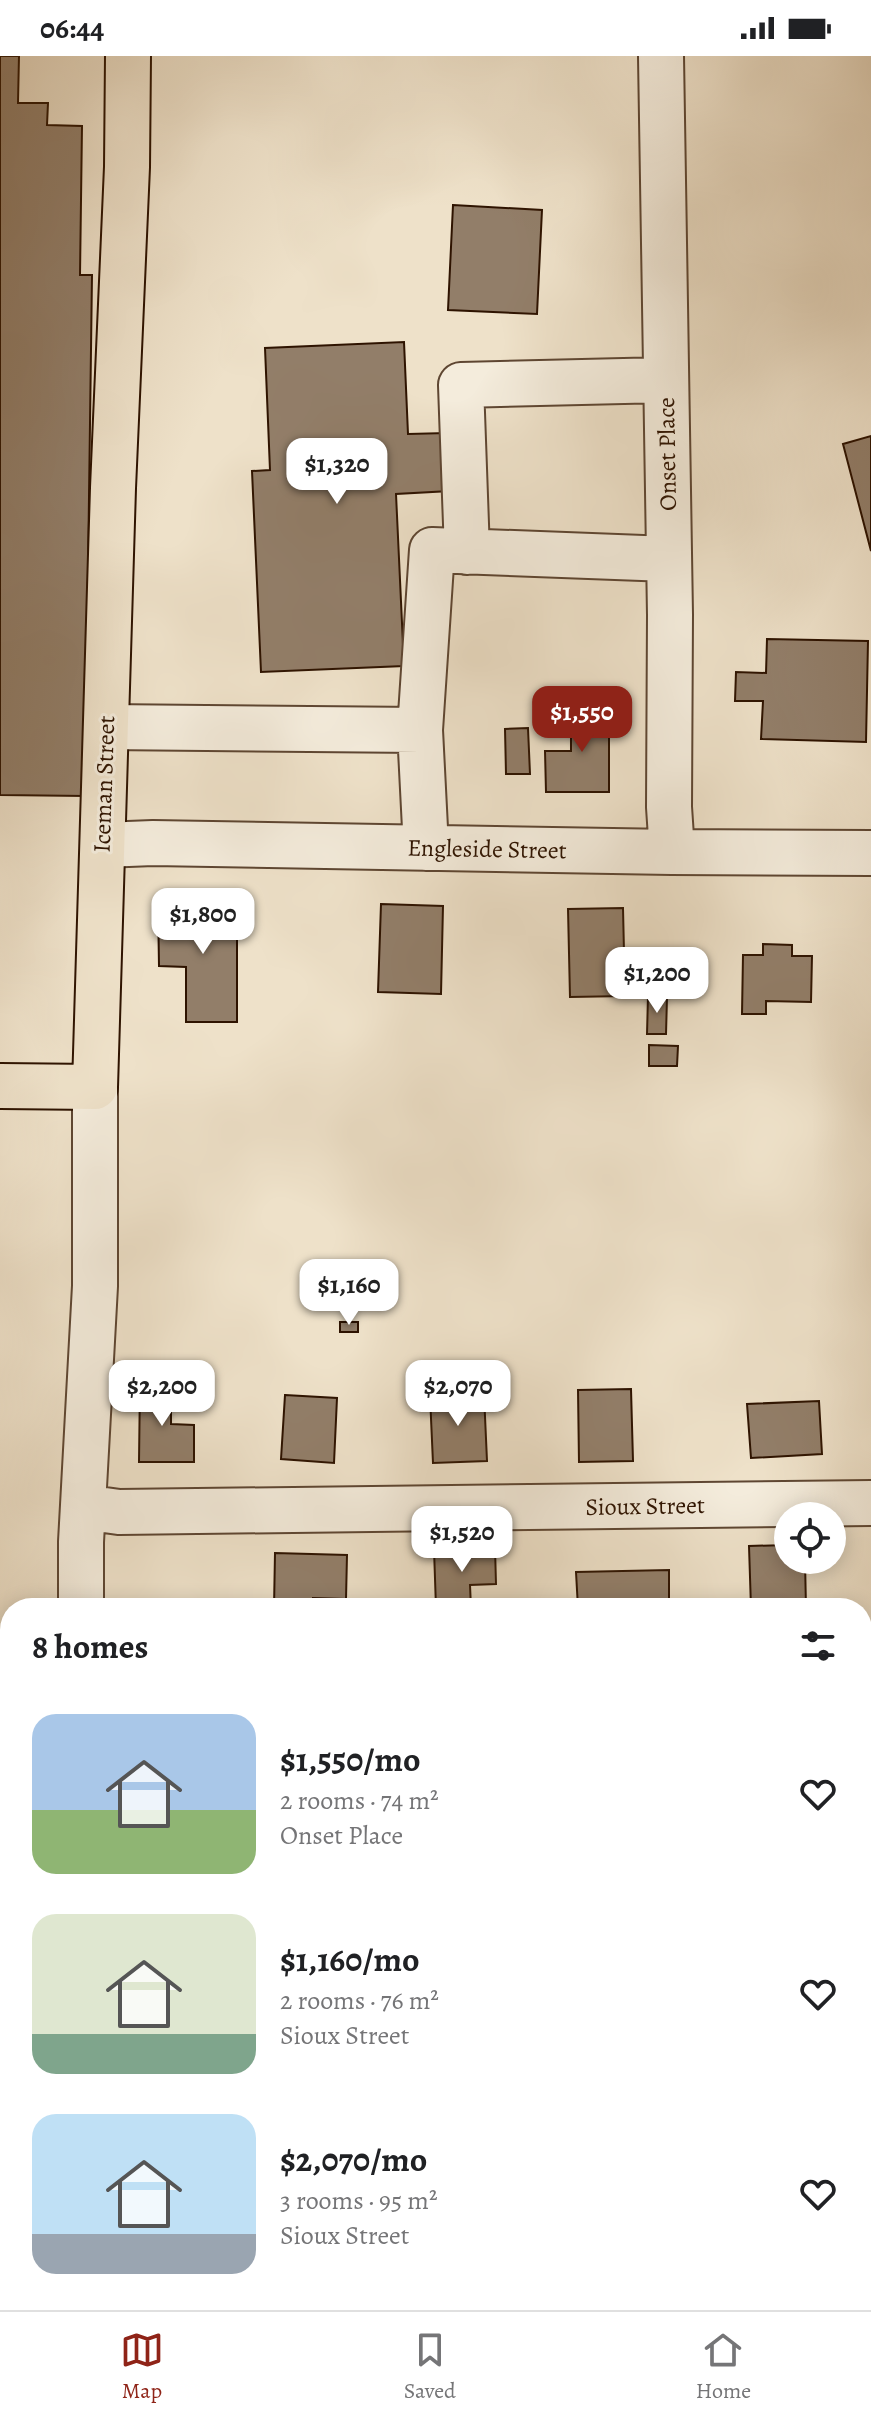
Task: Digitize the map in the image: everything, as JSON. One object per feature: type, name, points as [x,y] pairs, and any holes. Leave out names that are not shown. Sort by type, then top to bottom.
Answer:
[{"type":"main road","name":"Iceman Street","points":[[95,1087],[113,488],[127,167],[128,56]]},
{"type":"main road","points":[[0,1086],[95,1087]]},
{"type":"street","name":"Onset Place","points":[[661,56],[672,852]]},
{"type":"street","points":[[467,552],[461,385],[666,380]]},
{"type":"street","points":[[426,848],[420,730],[432,550],[669,559]]},
{"type":"street","points":[[106,727],[420,730]]},
{"type":"street","name":"Engleside Street","points":[[103,845],[153,843],[871,853]]},
{"type":"street","name":"Iceman Street","points":[[81,1598],[95,1286],[95,1087]]},
{"type":"street","name":"Sioux Street","points":[[83,1507],[119,1512],[871,1503]]},
{"type":"building","points":[[0,56],[19,56],[18,103],[48,103],[47,125],[82,126],[80,275],[92,275],[85,796],[0,795]]},
{"type":"building","points":[[453,205],[542,210],[537,314],[448,310]]},
{"type":"building","points":[[404,342],[408,434],[447,433],[450,491],[396,494],[404,666],[261,672],[252,471],[270,470],[265,348]]},
{"type":"building","points":[[871,436],[871,551],[843,444]]},
{"type":"building","points":[[767,639],[868,641],[866,742],[761,739],[763,701],[735,701],[736,672],[766,673]]},
{"type":"building","points":[[571,704],[609,704],[609,792],[546,792],[545,751],[571,751]]},
{"type":"building","points":[[528,728],[530,774],[506,774],[505,729]]},
{"type":"building","points":[[158,902],[237,902],[237,1022],[186,1022],[186,967],[159,966]]},
{"type":"building","points":[[381,904],[443,906],[441,994],[378,992]]},
{"type":"building","points":[[623,908],[625,996],[570,997],[568,909]]},
{"type":"building","points":[[763,944],[792,945],[792,956],[812,956],[811,1002],[766,1001],[766,1014],[742,1014],[743,955],[763,955]]},
{"type":"building","points":[[648,996],[667,997],[666,1034],[647,1034]]},
{"type":"building","points":[[649,1045],[678,1046],[677,1066],[649,1066]]},
{"type":"building","points":[[340,1322],[358,1322],[358,1332],[340,1332]]},
{"type":"building","points":[[140,1382],[171,1382],[171,1424],[194,1425],[194,1462],[139,1462]]},
{"type":"building","points":[[631,1389],[633,1461],[579,1462],[578,1390]]},
{"type":"building","points":[[484,1394],[487,1461],[433,1463],[430,1396]]},
{"type":"building","points":[[285,1395],[337,1398],[334,1463],[281,1459]]},
{"type":"building","points":[[819,1401],[822,1454],[751,1458],[747,1404]]},
{"type":"building","points":[[774,1545],[774,1574],[805,1574],[806,1598],[751,1598],[749,1546]]},
{"type":"building","points":[[495,1547],[496,1584],[470,1585],[471,1598],[436,1598],[434,1549]]},
{"type":"building","points":[[275,1553],[347,1555],[346,1598],[274,1598]]},
{"type":"building","points":[[669,1570],[669,1598],[577,1598],[576,1572]]}]
